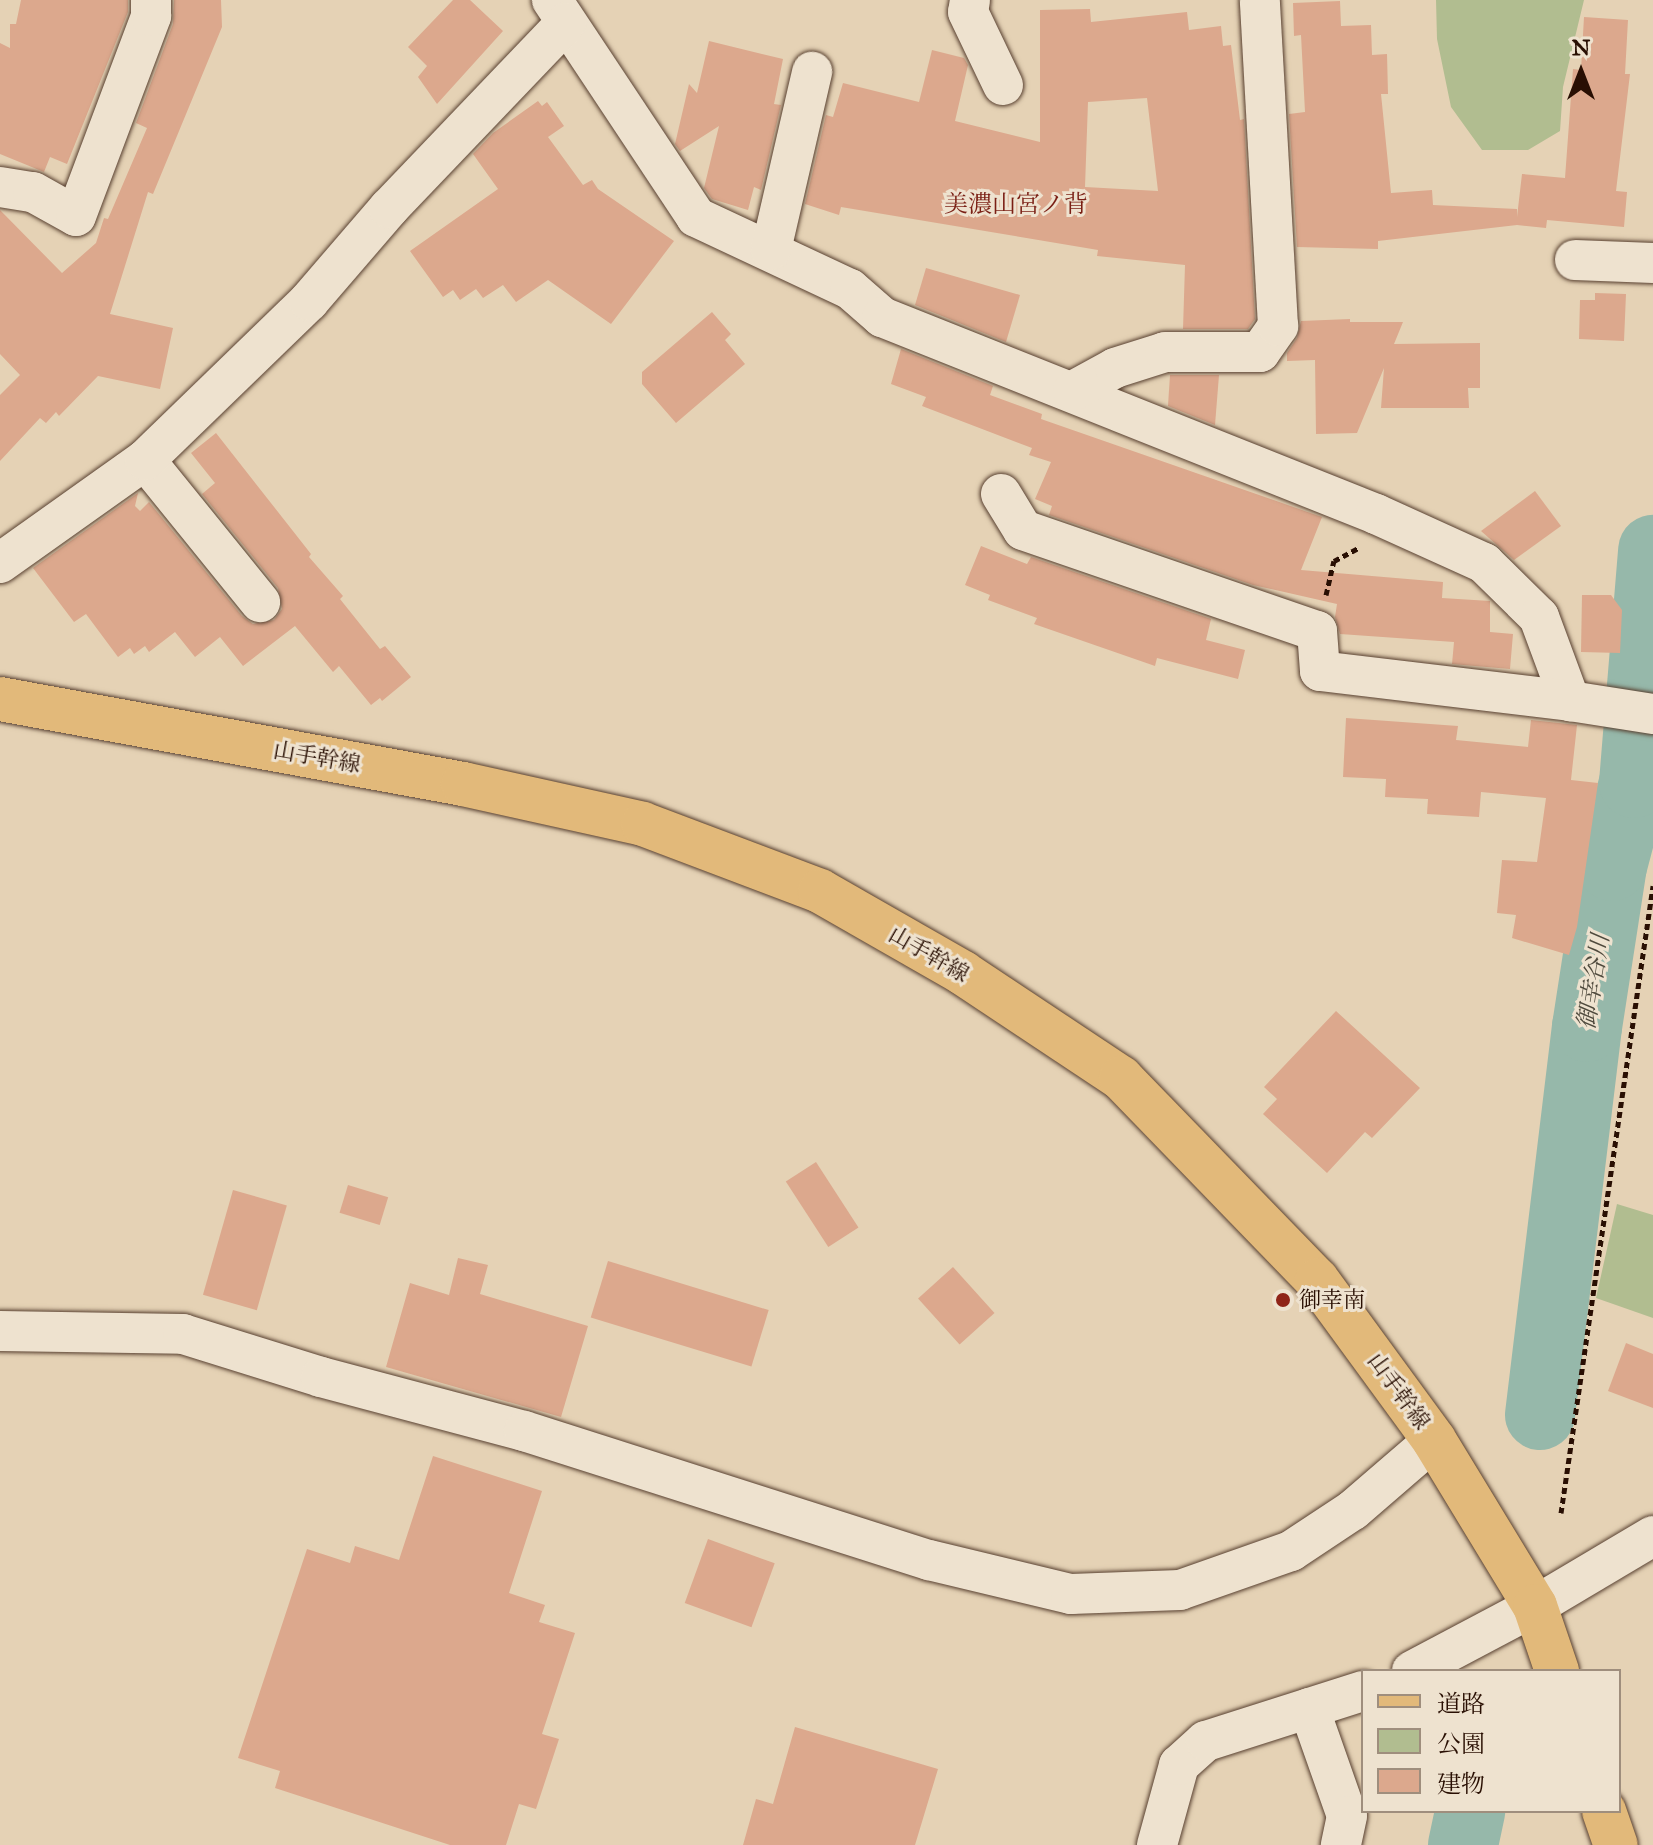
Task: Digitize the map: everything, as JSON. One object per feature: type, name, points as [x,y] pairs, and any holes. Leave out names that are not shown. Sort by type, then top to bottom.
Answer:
[{"type":"main road","name":"山手幹線","points":[[0,699],[463,784],[643,824],[820,891],[963,973],[1121,1078],[1317,1280],[1434,1440],[1535,1606],[1556,1669]]},
{"type":"main road","points":[[1605,1813],[1616,1845]]},
{"type":"street","points":[[0,187],[33,192],[76,216],[151,16],[151,0]]},
{"type":"street","points":[[970,0],[968,12],[1003,85]]},
{"type":"street","points":[[1073,391],[1115,368],[1165,352],[1260,352],[1278,326],[1260,0]]},
{"type":"street","points":[[0,563],[145,460],[309,301],[559,12],[696,217],[850,289],[882,317],[1012,371],[1073,391],[1402,526],[1484,563],[1539,617],[1570,701]]},
{"type":"street","points":[[771,250],[812,72]]},
{"type":"street","points":[[1575,260],[1653,263]]},
{"type":"street","points":[[145,460],[260,602]]},
{"type":"street","points":[[1001,494],[1023,530],[1317,631],[1320,671],[1653,714]]},
{"type":"street","points":[[0,1331],[183,1334],[321,1377],[524,1431],[929,1560],[1071,1594],[1180,1590],[1291,1551],[1353,1510],[1434,1440]]},
{"type":"street","points":[[1416,1669],[1535,1606],[1653,1536]]},
{"type":"street","points":[[1157,1845],[1179,1765],[1206,1741],[1361,1692]]},
{"type":"street","points":[[1309,1708],[1347,1816],[1341,1845]]},
{"type":"path","points":[[1317,631],[1334,561],[1402,526]]},
{"type":"path","points":[[1561,1513],[1653,886]]},
{"type":"green space","points":[[1436,0],[1584,0],[1563,87],[1560,131],[1528,150],[1482,150],[1451,107],[1437,39]]},
{"type":"green space","points":[[1617,1204],[1653,1215],[1653,1318],[1596,1298]]},
{"type":"building","points":[[21,0],[128,0],[128,12],[67,164],[50,157],[44,172],[0,154],[0,43],[10,48],[10,24],[16,24]]},
{"type":"building","points":[[174,0],[221,0],[222,27],[153,194],[148,192],[110,314],[173,328],[160,389],[98,376],[59,416],[56,412],[46,423],[40,418],[0,461],[0,395],[20,375],[0,354],[0,210],[62,273],[96,243],[104,218],[108,219],[147,128],[136,123],[173,24]]},
{"type":"building","points":[[453,0],[470,0],[503,31],[437,104],[418,77],[427,66],[408,47]]},
{"type":"building","points":[[1340,1],[1341,26],[1371,25],[1372,55],[1387,54],[1388,94],[1381,94],[1391,193],[1432,190],[1433,205],[1517,209],[1517,217],[1522,174],[1565,178],[1573,69],[1581,70],[1584,17],[1628,20],[1625,74],[1630,74],[1616,191],[1627,192],[1624,227],[1547,220],[1546,228],[1517,225],[1378,241],[1378,249],[1297,247],[1289,114],[1305,112],[1301,35],[1294,36],[1293,3]]},
{"type":"building","points":[[1090,9],[1091,22],[1187,12],[1189,30],[1221,26],[1223,46],[1231,45],[1240,120],[1244,119],[1255,319],[1248,329],[1183,329],[1185,265],[1097,256],[1098,250],[841,207],[839,215],[805,204],[826,115],[833,117],[843,83],[919,102],[932,50],[964,58],[968,65],[955,121],[1040,142],[1040,10]],"holes":[[[1147,98],[1158,191],[1085,187],[1088,102]]]},
{"type":"building","points":[[709,41],[783,59],[774,104],[781,105],[761,190],[754,187],[748,210],[712,199],[704,188],[719,126],[680,151],[675,144],[689,84],[697,93]]},
{"type":"building","points":[[538,101],[542,106],[547,102],[564,126],[548,137],[583,185],[592,180],[598,189],[674,241],[611,324],[548,280],[516,302],[503,285],[483,298],[476,289],[460,300],[453,290],[443,297],[410,251],[498,189],[473,154],[493,133]]},
{"type":"building","points":[[926,268],[1020,295],[1006,342],[915,305]]},
{"type":"building","points":[[1595,293],[1626,294],[1624,341],[1579,339],[1580,300],[1595,300]]},
{"type":"building","points":[[712,312],[731,334],[725,340],[745,364],[676,423],[642,384],[642,372]]},
{"type":"building","points":[[1350,319],[1350,322],[1403,322],[1394,344],[1480,343],[1480,388],[1468,388],[1469,408],[1381,408],[1384,368],[1357,433],[1316,434],[1315,360],[1287,361],[1287,353],[1297,338],[1301,321]]},
{"type":"building","points":[[901,349],[993,386],[990,395],[1042,414],[1041,419],[1322,517],[1301,570],[1443,582],[1442,598],[1490,601],[1490,632],[1513,634],[1510,669],[1452,664],[1454,642],[1340,634],[1335,617],[1337,604],[1253,585],[1049,515],[1052,506],[1035,499],[1051,462],[1029,455],[1032,448],[922,406],[926,397],[891,384]]},
{"type":"building","points":[[1170,375],[1219,375],[1215,425],[1168,406]]},
{"type":"building","points":[[216,433],[311,554],[309,557],[343,596],[340,599],[380,649],[385,646],[411,677],[382,701],[380,698],[371,705],[339,666],[333,672],[295,626],[243,666],[220,637],[195,657],[175,632],[149,652],[145,646],[134,654],[130,648],[118,657],[86,614],[74,622],[33,568],[138,493],[135,506],[140,511],[149,502],[242,616],[253,624],[274,620],[282,609],[278,588],[202,494],[215,483],[191,453]]},
{"type":"building","points":[[1535,491],[1561,526],[1514,560],[1481,531]]},
{"type":"building","points":[[981,546],[1027,564],[1031,557],[1211,619],[1206,640],[1245,650],[1238,679],[1157,658],[1155,666],[1034,624],[1037,618],[988,600],[990,595],[965,585]]},
{"type":"building","points":[[1582,595],[1611,595],[1622,610],[1620,653],[1581,652]]},
{"type":"building","points":[[1346,718],[1458,726],[1456,740],[1528,747],[1531,720],[1577,725],[1571,780],[1598,783],[1577,927],[1569,955],[1512,938],[1516,915],[1497,913],[1502,860],[1537,862],[1546,798],[1481,792],[1479,817],[1427,814],[1428,799],[1385,797],[1386,779],[1343,777]]},
{"type":"building","points":[[1336,1011],[1420,1088],[1372,1138],[1365,1132],[1327,1173],[1263,1114],[1277,1099],[1264,1087]]},
{"type":"building","points":[[816,1162],[858,1227],[828,1247],[786,1182]]},
{"type":"building","points":[[348,1185],[388,1197],[380,1225],[340,1213]]},
{"type":"building","points":[[233,1190],[287,1205],[257,1310],[203,1295]]},
{"type":"building","points":[[458,1258],[488,1265],[480,1294],[588,1326],[561,1417],[386,1367],[410,1283],[449,1295]]},
{"type":"building","points":[[608,1261],[769,1310],[751,1367],[591,1317]]},
{"type":"building","points":[[953,1267],[994,1313],[960,1345],[918,1298]]},
{"type":"building","points":[[1626,1343],[1653,1354],[1653,1408],[1608,1391]]},
{"type":"building","points":[[433,1456],[542,1491],[509,1593],[545,1605],[539,1622],[575,1633],[542,1734],[559,1739],[536,1809],[519,1804],[506,1845],[450,1845],[275,1788],[280,1771],[238,1758],[307,1549],[350,1563],[355,1546],[399,1560]]},
{"type":"building","points":[[708,1539],[775,1563],[751,1627],[685,1603]]},
{"type":"building","points":[[795,1727],[938,1769],[915,1845],[743,1845],[756,1799],[773,1804]]},
{"type":"waterway","name":"御幸谷川","points":[[1540,1415],[1587,1027],[1612,866],[1634,783],[1653,550]]},
{"type":"waterway","points":[[1463,1845],[1470,1813]]},
{"type":"place","name":"御幸南","points":[[1283,1300]]},
{"type":"district","name":"美濃山宮ノ背","points":[[1016,205]]}]
